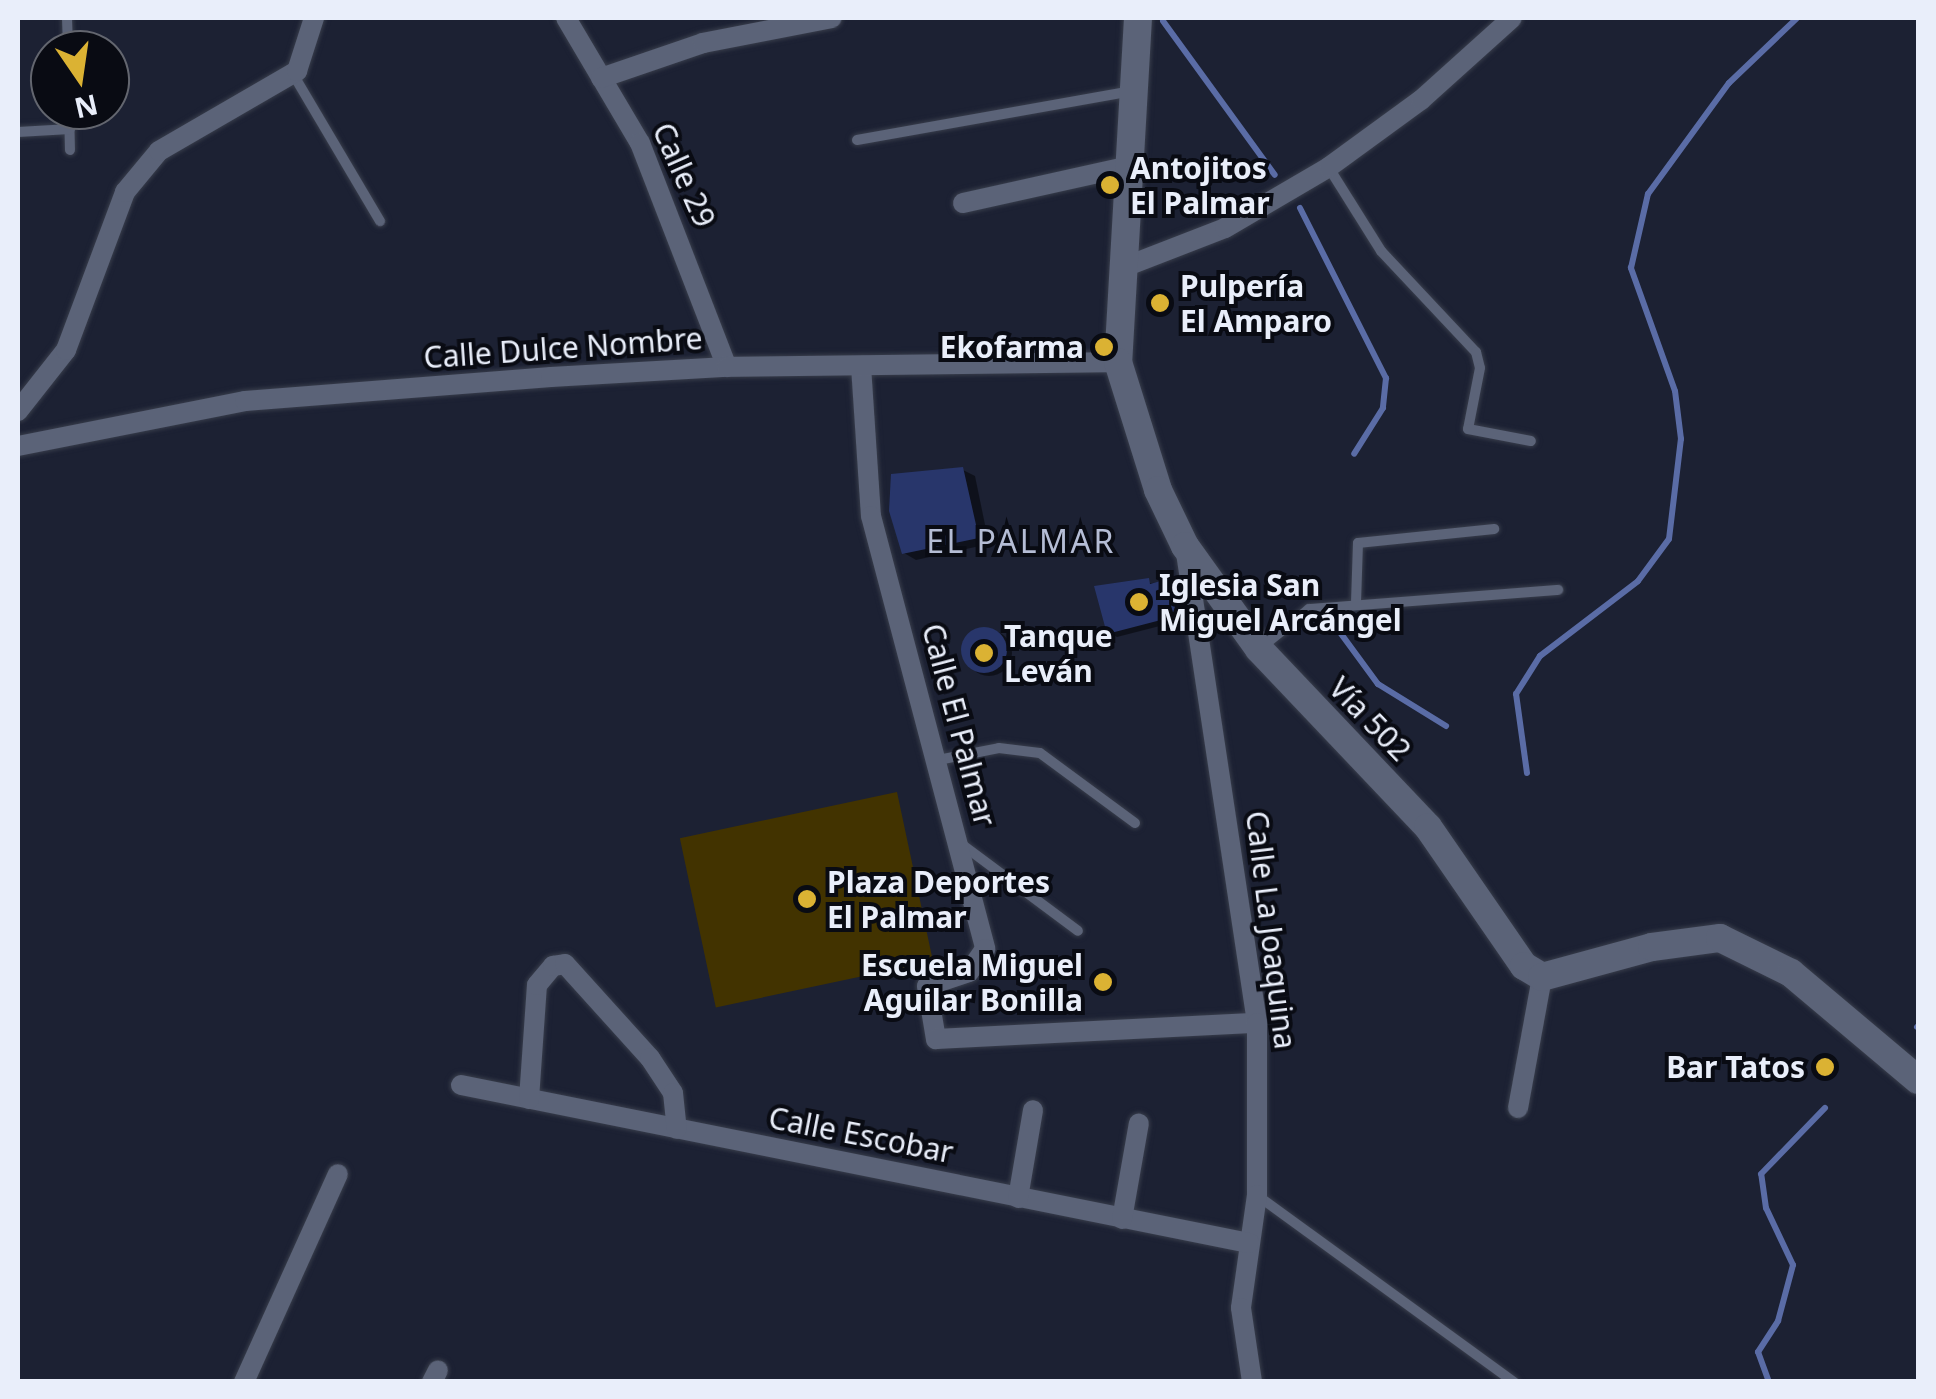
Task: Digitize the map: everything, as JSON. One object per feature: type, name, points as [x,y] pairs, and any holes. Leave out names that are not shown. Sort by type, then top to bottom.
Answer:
[{"type":"street","points":[[18,412],[66,350],[125,192],[160,151],[295,72],[314,18]]},
{"type":"street","name":"Calle 29","points":[[566,18],[668,206],[727,367]]},
{"type":"street","points":[[601,78],[704,42],[832,18]]},
{"type":"street","name":"Vía 502","points":[[1138,18],[1126,168],[1118,362],[1158,490],[1186,546],[1259,649],[1428,826],[1524,966],[1542,977]]},
{"type":"street","points":[[1122,268],[1225,228],[1328,167],[1421,100],[1512,18]]},
{"type":"street","points":[[964,203],[1126,168]]},
{"type":"street","name":"Calle Dulce Nombre","points":[[18,446],[246,401],[727,367],[1118,362]]},
{"type":"street","name":"Calle El Palmar","points":[[861,366],[870,516],[960,843],[985,950],[970,972],[927,986],[936,1039],[1257,1022]]},
{"type":"street","name":"Calle La Joaquina","points":[[1186,546],[1257,1022],[1257,1195],[1241,1308],[1252,1382]]},
{"type":"street","points":[[1518,1108],[1542,977],[1652,946],[1720,938],[1791,974],[1918,1080]]},
{"type":"street","points":[[529,1099],[538,985],[554,966],[565,964],[650,1058],[673,1093],[677,1129]]},
{"type":"street","name":"Calle Escobar","points":[[461,1085],[1249,1243]]},
{"type":"street","points":[[1018,1198],[1033,1110]]},
{"type":"street","points":[[1122,1219],[1138,1124]]},
{"type":"street","points":[[244,1382],[338,1174]]},
{"type":"lane","points":[[295,72],[380,221]]},
{"type":"lane","points":[[856,140],[1132,91]]},
{"type":"lane","points":[[18,132],[53,130]]},
{"type":"lane","points":[[70,130],[70,150]]},
{"type":"lane","points":[[1328,167],[1380,251],[1476,352],[1480,368],[1468,430],[1531,441]]},
{"type":"lane","points":[[1356,603],[1358,543],[1494,529]]},
{"type":"lane","points":[[1259,649],[1310,609],[1558,590]]},
{"type":"lane","points":[[938,760],[1000,748],[1040,753],[1135,823]]},
{"type":"lane","points":[[960,843],[1078,931]]},
{"type":"lane","points":[[1257,1195],[1514,1382]]},
{"type":"shaded area","name":"Plaza Deportes El Palmar","points":[[897,792],[933,961],[716,1007],[680,838]]},
{"type":"building","points":[[963,467],[979,538],[902,554],[889,511],[891,474]]},
{"type":"building","name":"Iglesia San Miguel Arcángel","points":[[1149,578],[1150,584],[1164,580],[1166,590],[1176,587],[1184,614],[1107,634],[1094,586]]},
{"type":"building","name":"Tanque Leván","points":[[984,627],[1000,634],[1007,650],[1000,666],[984,673],[968,666],[961,650],[968,634]]},
{"type":"waterway","points":[[1527,773],[1516,694],[1540,656],[1638,581],[1669,539],[1681,439],[1675,391],[1631,268],[1648,194],[1729,83],[1797,18]]},
{"type":"waterway","points":[[1163,21],[1275,175]]},
{"type":"waterway","points":[[1300,208],[1386,378],[1383,408],[1354,454]]},
{"type":"waterway","points":[[1339,631],[1378,684],[1446,726]]},
{"type":"waterway","points":[[1769,1382],[1758,1352],[1778,1321],[1793,1265],[1766,1208],[1761,1174],[1825,1108]]},
{"type":"place","name":"Antojitos El Palmar","points":[[1110,185]]},
{"type":"place","name":"Pulpería El Amparo","points":[[1160,303]]},
{"type":"place","name":"Ekofarma","points":[[1104,347]]},
{"type":"place","name":"Iglesia San Miguel Arcángel","points":[[1139,602]]},
{"type":"place","name":"Tanque Leván","points":[[984,653]]},
{"type":"place","name":"Plaza Deportes El Palmar","points":[[807,899]]},
{"type":"place","name":"Escuela Miguel Aguilar Bonilla","points":[[1103,982]]},
{"type":"place","name":"Bar Tatos","points":[[1825,1067]]},
{"type":"district","name":"EL PALMAR","points":[[1021,541]]}]
